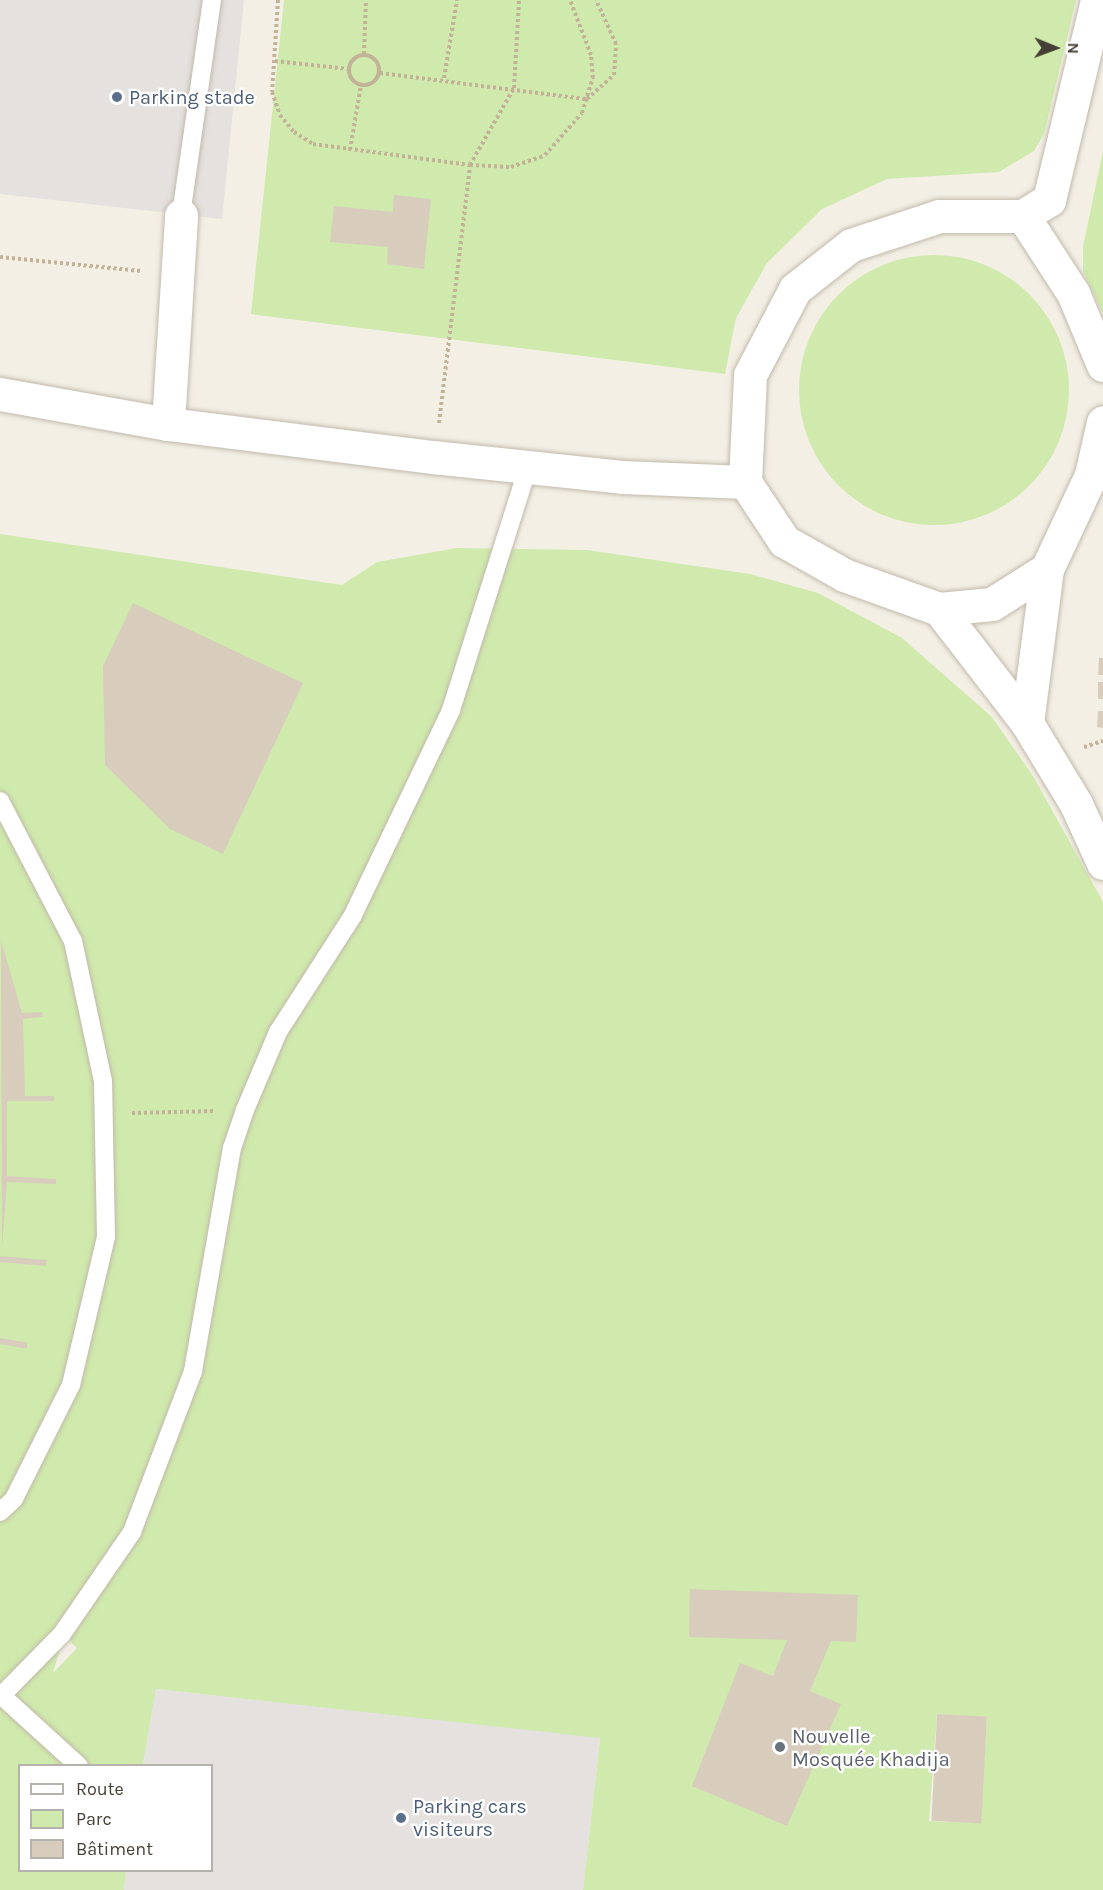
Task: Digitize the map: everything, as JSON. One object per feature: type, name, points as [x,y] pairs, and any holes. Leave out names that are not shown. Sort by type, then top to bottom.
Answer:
[{"type":"street","points":[[1047,569],[992,604],[939,609],[844,575],[784,541],[745,482],[750,375],[795,289],[851,245],[939,216],[1023,216],[1049,200],[1097,0]]},
{"type":"street","points":[[168,424],[181,215]]},
{"type":"street","points":[[1023,216],[1073,293],[1103,364]]},
{"type":"street","points":[[0,394],[168,424],[433,457],[528,467],[745,482]]},
{"type":"street","points":[[1027,723],[1047,569],[1091,475],[1103,422]]},
{"type":"street","points":[[939,609],[1027,723],[1076,804],[1103,863]]},
{"type":"lane","points":[[181,215],[212,0]]},
{"type":"lane","points":[[77,1764],[1,1696],[62,1634],[132,1532],[193,1371],[232,1148],[245,1110],[278,1032],[352,915],[452,710],[528,467]]},
{"type":"lane","points":[[0,801],[72,941],[103,1081],[106,1238],[71,1385],[14,1499],[0,1512]]},
{"type":"path","points":[[278,0],[272,92],[280,115],[294,132],[314,144],[350,150],[470,165],[511,166],[545,155],[567,136],[587,99],[614,75],[616,44],[596,0]]},
{"type":"path","points":[[348,69],[364,54],[366,0]]},
{"type":"path","points":[[444,78],[457,0]]},
{"type":"path","points":[[433,457],[452,336],[470,165],[514,88],[519,0]]},
{"type":"path","points":[[570,0],[591,55],[587,99]]},
{"type":"path","points":[[364,54],[376,60],[380,73]]},
{"type":"path","points":[[275,61],[348,69],[361,85],[350,150]]},
{"type":"path","points":[[380,73],[444,78],[587,99]]},
{"type":"path","points":[[361,85],[370,85],[380,73]]},
{"type":"path","points":[[0,257],[115,271],[178,272]]},
{"type":"path","points":[[158,1113],[245,1110]]},
{"type":"green space","points":[[284,0],[1076,0],[1044,134],[1034,151],[999,172],[887,179],[822,209],[767,263],[736,318],[725,374],[251,314]]},
{"type":"green space","points":[[1103,151],[1103,313],[1083,271],[1083,247]]},
{"type":"green space","points":[[947,255],[986,265],[1020,285],[1030,294],[1039,304],[1059,338],[1067,364],[1069,390],[1067,416],[1059,442],[1039,476],[1030,486],[1020,495],[986,515],[947,525],[921,525],[882,515],[870,509],[848,495],[829,476],[809,442],[801,416],[799,377],[809,338],[815,326],[829,304],[848,285],[882,265],[908,257]]},
{"type":"green space","points":[[0,534],[342,585],[377,562],[457,548],[587,550],[750,574],[818,593],[902,638],[992,717],[1033,776],[1103,902],[1103,1890],[583,1890],[600,1739],[156,1689],[143,1764],[18,1764],[18,1872],[126,1872],[124,1890],[0,1890]],"holes":[[[64,1636],[77,1648],[53,1673]],[[937,1714],[987,1717],[980,1823],[929,1821]]]},
{"type":"shaded area","name":"Parking stade","points":[[0,0],[244,0],[222,219],[0,194]]},
{"type":"shaded area","name":"Parking cars visiteurs","points":[[156,1689],[600,1738],[583,1890],[124,1890],[126,1872],[213,1872],[213,1764],[143,1764]]},
{"type":"building","points":[[394,195],[431,199],[424,269],[387,264],[388,247],[330,242],[334,206],[393,212]]},
{"type":"building","points":[[133,603],[303,683],[223,854],[170,829],[105,765],[103,666]]},
{"type":"building","points":[[1099,658],[1103,658],[1103,675],[1098,675]]},
{"type":"building","points":[[1098,682],[1103,682],[1103,699],[1098,699]]},
{"type":"building","points":[[1098,711],[1103,711],[1103,728],[1097,727]]},
{"type":"building","points":[[1,940],[22,1013],[42,1012],[43,1017],[23,1019],[25,1096],[54,1096],[54,1101],[7,1101],[7,1176],[56,1179],[56,1184],[7,1182],[2,1247]]},
{"type":"building","points":[[0,1256],[47,1260],[46,1266],[0,1262]]},
{"type":"building","points":[[0,1338],[28,1343],[27,1349],[0,1344]]},
{"type":"building","points":[[690,1589],[858,1595],[856,1642],[831,1641],[810,1691],[841,1704],[787,1826],[692,1786],[740,1663],[773,1676],[787,1640],[689,1637]]},
{"type":"building","points":[[937,1714],[987,1717],[981,1823],[931,1821]]},
{"type":"place","name":"Parking stade","points":[[117,97]]},
{"type":"place","name":"Nouvelle Mosquée Khadija","points":[[780,1747]]},
{"type":"place","name":"Parking cars visiteurs","points":[[401,1818]]}]
